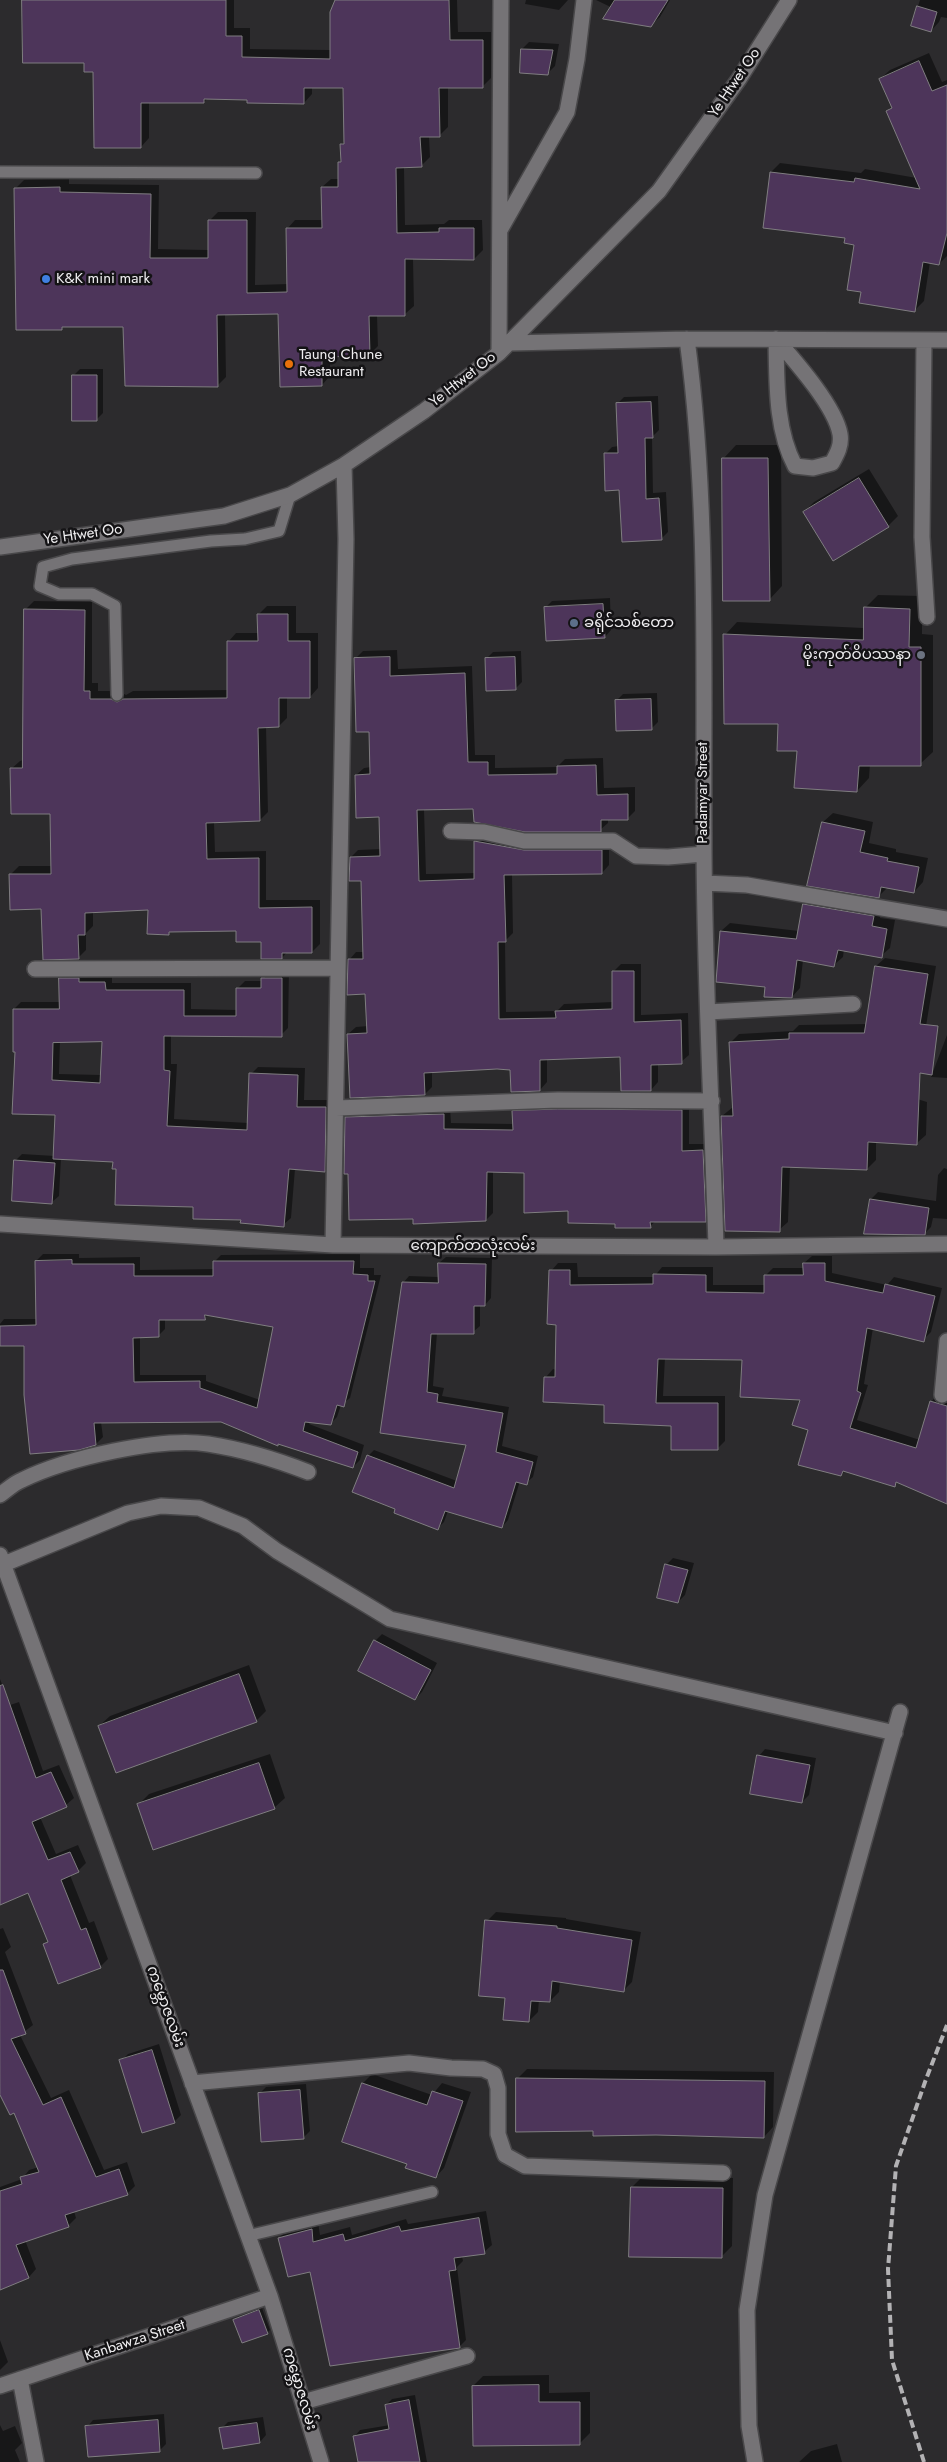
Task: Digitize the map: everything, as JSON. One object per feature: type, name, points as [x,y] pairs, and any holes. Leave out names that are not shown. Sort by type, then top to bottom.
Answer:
[{"type":"street","points":[[501,0],[500,231],[504,348],[687,339],[947,340]]},
{"type":"street","name":"Ye Htwet Oo","points":[[0,547],[224,516],[290,495],[344,465],[424,411],[504,348],[658,191],[739,79],[789,0]]},
{"type":"street","points":[[500,231],[567,112],[585,4]]},
{"type":"street","name":"Padamyar Street","points":[[687,339],[697,422],[702,591],[704,854],[716,1247]]},
{"type":"street","points":[[776,339],[797,364],[831,413],[840,434],[840,448],[832,463],[813,468],[795,466],[785,447],[778,397],[776,339]]},
{"type":"street","points":[[924,340],[922,537],[927,617]]},
{"type":"street","points":[[333,1246],[346,539],[344,465]]},
{"type":"street","points":[[451,831],[484,832],[524,841],[613,841],[636,856],[668,857],[704,854]]},
{"type":"street","points":[[705,883],[747,885],[947,919]]},
{"type":"street","points":[[35,970],[337,968]]},
{"type":"street","points":[[708,1012],[853,1004]]},
{"type":"street","points":[[336,1108],[558,1100],[712,1101]]},
{"type":"street","name":"ကျောက်တလုံးလမ်း","points":[[0,1224],[333,1246],[716,1247],[947,1244]]},
{"type":"street","points":[[942,1395],[947,1341]]},
{"type":"street","points":[[0,1495],[21,1480],[65,1464],[140,1445],[208,1444],[284,1463],[308,1472]]},
{"type":"street","points":[[2,1559],[128,1513],[161,1506],[199,1508],[243,1526],[277,1551],[390,1619],[895,1733]]},
{"type":"street","name":"ကမ္ဘောဇလမ်း","points":[[2,1559],[270,2296],[321,2462]]},
{"type":"street","points":[[755,2462],[749,2426],[747,2310],[766,2195],[900,1712]]},
{"type":"street","points":[[192,2083],[409,2063],[451,2068],[483,2068],[494,2074],[498,2088],[498,2134],[505,2155],[525,2166],[723,2173]]},
{"type":"street","name":"Kanbawza Street","points":[[0,2386],[270,2296]]},
{"type":"street","points":[[303,2402],[468,2356]]},
{"type":"street","points":[[20,2379],[36,2462]]},
{"type":"lane","points":[[0,172],[256,173]]},
{"type":"lane","points":[[117,694],[115,606],[92,594],[60,594],[40,586],[43,567],[72,559],[210,541],[244,539],[279,531],[290,495]]},
{"type":"lane","points":[[247,2236],[432,2192]]},
{"type":"building","points":[[22,0],[226,0],[226,36],[242,36],[242,57],[330,59],[330,12],[335,0],[449,0],[450,40],[483,40],[483,88],[439,88],[440,137],[420,137],[422,167],[396,168],[397,233],[439,232],[439,228],[474,228],[474,260],[405,259],[405,316],[369,316],[370,356],[322,357],[322,386],[280,387],[278,314],[217,315],[218,387],[125,386],[123,327],[62,327],[62,330],[16,330],[14,188],[60,187],[60,192],[151,194],[150,258],[208,258],[208,220],[247,220],[247,293],[287,292],[286,228],[322,228],[321,187],[338,187],[338,162],[341,162],[340,144],[344,144],[343,88],[304,88],[304,104],[247,103],[247,100],[204,99],[204,103],[141,103],[141,148],[94,148],[93,72],[84,72],[84,63],[23,63]]},
{"type":"building","points":[[615,0],[668,0],[651,27],[603,19]]},
{"type":"building","points":[[917,6],[937,12],[931,32],[911,26]]},
{"type":"building","points":[[521,49],[553,50],[548,75],[520,73]]},
{"type":"building","points":[[919,61],[932,91],[947,85],[947,233],[939,265],[923,262],[915,312],[859,303],[861,292],[847,290],[854,245],[844,243],[845,238],[763,228],[770,172],[854,182],[855,178],[920,189],[886,111],[892,108],[879,79]]},
{"type":"building","points":[[72,375],[97,375],[97,421],[72,421]]},
{"type":"building","points":[[651,402],[653,438],[645,438],[646,499],[659,498],[662,540],[622,542],[619,490],[605,491],[604,453],[618,453],[616,403]]},
{"type":"building","points":[[722,458],[768,458],[770,601],[723,601]]},
{"type":"building","points":[[859,478],[889,527],[833,561],[803,512]]},
{"type":"building","name":"ခရိုင်သစ်တော","points":[[603,604],[605,638],[546,641],[544,607]]},
{"type":"building","points":[[864,607],[910,609],[909,647],[921,647],[921,766],[859,766],[857,792],[794,788],[797,751],[777,751],[778,724],[724,724],[723,634],[863,640]]},
{"type":"building","points":[[24,609],[85,610],[84,691],[90,691],[90,699],[111,699],[117,702],[123,699],[227,698],[227,641],[258,641],[257,614],[288,614],[288,641],[310,641],[310,698],[279,698],[279,727],[258,728],[260,821],[206,823],[207,859],[259,858],[259,908],[312,907],[312,953],[282,953],[282,959],[261,959],[261,942],[236,942],[236,931],[169,932],[169,935],[147,934],[148,910],[85,913],[85,935],[78,935],[79,959],[43,960],[41,909],[10,910],[9,874],[51,874],[50,814],[11,814],[10,768],[22,768]]},
{"type":"building","points":[[390,657],[390,676],[465,673],[468,762],[488,762],[488,775],[557,774],[557,766],[596,765],[597,795],[628,794],[628,820],[601,820],[601,832],[525,832],[474,822],[473,809],[417,810],[419,881],[474,879],[474,841],[524,850],[602,850],[602,874],[504,875],[506,942],[498,942],[499,1019],[556,1018],[555,1011],[612,1009],[612,971],[634,971],[634,1022],[681,1020],[682,1064],[651,1065],[651,1091],[621,1091],[620,1057],[540,1060],[540,1091],[511,1092],[510,1070],[497,1069],[424,1073],[425,1095],[350,1098],[347,1034],[367,1033],[365,994],[347,995],[348,959],[363,959],[361,881],[349,881],[350,857],[380,856],[379,817],[356,818],[355,775],[370,774],[369,732],[356,732],[354,658]]},
{"type":"building","points":[[515,657],[516,690],[486,691],[485,658]]},
{"type":"building","points":[[651,699],[652,730],[616,731],[615,700]]},
{"type":"building","points":[[822,822],[865,831],[860,852],[888,858],[887,861],[919,867],[914,893],[881,887],[879,898],[807,886]]},
{"type":"building","points":[[803,904],[874,916],[872,926],[887,929],[882,958],[838,950],[834,967],[797,960],[792,998],[764,997],[765,987],[716,982],[720,931],[796,939]]},
{"type":"building","points":[[875,966],[928,974],[920,1024],[938,1026],[932,1075],[920,1073],[917,1145],[868,1142],[867,1170],[782,1167],[780,1232],[725,1231],[721,1116],[733,1116],[729,1042],[789,1039],[789,1033],[864,1033]]},
{"type":"building","points":[[59,978],[79,978],[79,982],[105,982],[106,990],[184,990],[184,1016],[236,1016],[236,988],[261,988],[261,978],[282,978],[282,1037],[164,1036],[164,1070],[170,1071],[167,1126],[247,1130],[249,1073],[298,1075],[297,1107],[326,1107],[325,1172],[289,1169],[284,1227],[240,1223],[241,1220],[193,1219],[193,1207],[115,1205],[116,1169],[112,1169],[113,1162],[53,1159],[55,1115],[12,1114],[15,1052],[13,1052],[13,1009],[59,1009]],"holes":[[[102,1042],[100,1083],[52,1080],[53,1043]]]},
{"type":"building","points":[[558,1109],[682,1110],[682,1151],[703,1150],[706,1222],[650,1222],[651,1228],[615,1228],[615,1224],[568,1223],[568,1211],[524,1213],[524,1173],[487,1172],[486,1221],[413,1224],[413,1219],[349,1220],[348,1174],[344,1174],[345,1117],[444,1114],[444,1129],[513,1130],[512,1111]]},
{"type":"building","points":[[14,1160],[55,1163],[52,1204],[12,1201]]},
{"type":"building","points":[[870,1199],[929,1208],[925,1235],[864,1234]]},
{"type":"building","points":[[72,1260],[72,1264],[134,1264],[134,1276],[213,1276],[213,1261],[354,1261],[353,1274],[368,1275],[368,1281],[375,1281],[344,1407],[337,1405],[331,1425],[305,1422],[303,1431],[358,1452],[353,1468],[278,1444],[278,1446],[221,1422],[94,1423],[96,1445],[79,1450],[30,1454],[24,1395],[24,1346],[0,1346],[0,1326],[36,1325],[35,1261]],"holes":[[[205,1315],[273,1327],[257,1408],[200,1388],[200,1381],[134,1382],[133,1338],[159,1337],[159,1320],[205,1320]]]},
{"type":"building","points":[[438,1263],[486,1264],[485,1306],[474,1306],[474,1334],[431,1334],[427,1392],[438,1394],[437,1402],[503,1413],[496,1452],[533,1462],[527,1485],[516,1482],[502,1528],[445,1511],[438,1530],[394,1513],[395,1509],[352,1492],[367,1455],[454,1488],[466,1445],[380,1433],[402,1282],[438,1283]]},
{"type":"building","points":[[803,1263],[825,1263],[825,1281],[883,1293],[885,1284],[935,1296],[924,1342],[867,1328],[857,1391],[861,1393],[850,1428],[916,1448],[930,1401],[947,1406],[947,1504],[896,1482],[895,1487],[843,1471],[841,1476],[798,1465],[808,1430],[792,1425],[800,1400],[740,1397],[742,1360],[658,1359],[656,1403],[718,1403],[718,1450],[671,1450],[671,1426],[604,1423],[604,1405],[543,1402],[544,1377],[555,1377],[556,1325],[547,1324],[549,1270],[570,1270],[570,1285],[653,1284],[653,1274],[706,1275],[706,1292],[764,1293],[764,1275],[803,1275]]},
{"type":"building","points":[[665,1564],[688,1570],[678,1603],[657,1598]]},
{"type":"building","points":[[374,1640],[431,1670],[415,1700],[358,1671]]},
{"type":"building","points":[[239,1674],[257,1722],[116,1773],[98,1726]]},
{"type":"building","points":[[3,1685],[36,1778],[51,1772],[67,1807],[32,1822],[48,1860],[70,1852],[79,1872],[61,1880],[81,1930],[86,1928],[101,1968],[58,1984],[43,1944],[48,1942],[28,1893],[0,1905],[0,1686]]},
{"type":"building","points":[[757,1755],[810,1765],[802,1803],[750,1794]]},
{"type":"building","points":[[259,1763],[275,1809],[153,1850],[137,1804]]},
{"type":"building","points":[[485,1920],[557,1926],[557,1928],[632,1940],[624,1992],[552,1981],[550,2002],[531,2001],[529,2022],[503,2020],[505,1998],[479,1996]]},
{"type":"building","points":[[0,1970],[3,1970],[26,2034],[11,2039],[43,2105],[61,2097],[96,2177],[119,2169],[128,2195],[65,2215],[69,2227],[16,2245],[29,2278],[0,2290],[0,2191],[22,2184],[20,2177],[39,2172],[14,2113],[10,2115],[0,2095]]},
{"type":"building","points":[[152,2050],[175,2123],[142,2133],[119,2060]]},
{"type":"building","points":[[516,2078],[765,2081],[764,2138],[656,2135],[593,2136],[593,2131],[516,2132]]},
{"type":"building","points":[[362,2083],[427,2105],[432,2091],[463,2101],[436,2178],[405,2168],[407,2164],[342,2142]]},
{"type":"building","points":[[300,2090],[304,2139],[261,2142],[258,2093]]},
{"type":"building","points":[[631,2187],[723,2188],[722,2258],[629,2257]]},
{"type":"building","points":[[479,2218],[485,2254],[454,2258],[456,2270],[449,2271],[460,2348],[330,2366],[310,2272],[288,2277],[278,2238],[312,2229],[313,2242],[343,2234],[345,2241],[399,2226],[401,2231]]},
{"type":"building","points":[[259,2310],[268,2334],[242,2343],[233,2320]]},
{"type":"building","points":[[539,2385],[539,2402],[580,2402],[580,2445],[473,2446],[472,2386]]},
{"type":"building","points":[[409,2400],[420,2462],[358,2462],[353,2436],[389,2429],[385,2405]]},
{"type":"building","points":[[158,2420],[160,2452],[88,2457],[85,2426]]},
{"type":"building","points":[[257,2423],[260,2443],[223,2449],[219,2428]]},
{"type":"railway","points":[[924,2462],[892,2360],[888,2269],[896,2166],[947,2025]]},
{"type":"place","name":"K&K mini mark","points":[[46,279]]},
{"type":"place","name":"Taung Chune Restaurant","points":[[289,364]]},
{"type":"place","name":"ခရိုင်သစ်တော","points":[[574,623]]},
{"type":"place","name":"မိုးကုတ်ဝိပဿနာ","points":[[921,655]]}]
